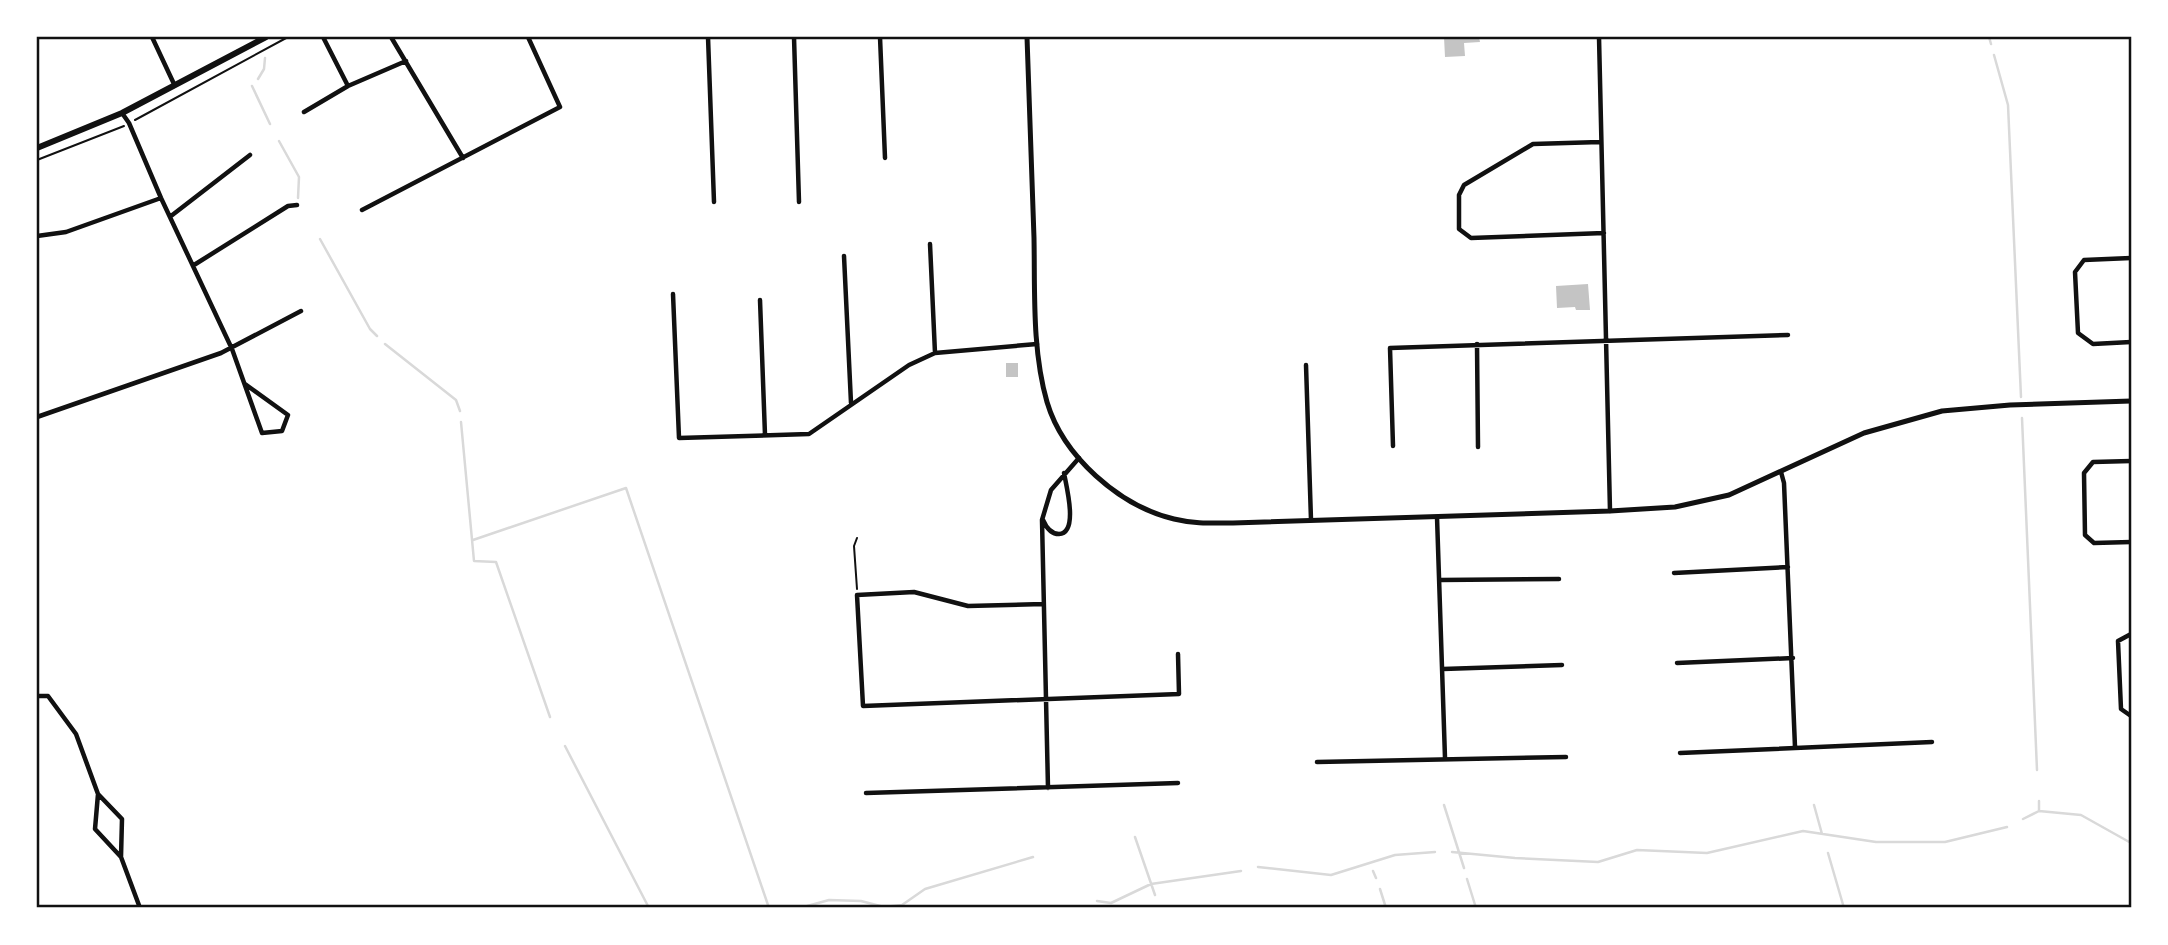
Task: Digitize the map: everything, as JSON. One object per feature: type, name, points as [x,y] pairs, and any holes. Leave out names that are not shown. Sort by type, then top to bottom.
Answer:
[{"type":"main road","points":[[37,148],[122,113],[266,37]]},
{"type":"street","points":[[152,37],[174,84]]},
{"type":"street","points":[[323,37],[348,86]]},
{"type":"street","points":[[391,37],[463,158]]},
{"type":"street","points":[[362,210],[560,107],[528,37]]},
{"type":"street","points":[[708,37],[714,202]]},
{"type":"street","points":[[793,37],[799,202]]},
{"type":"street","points":[[880,37],[885,158]]},
{"type":"street","points":[[1027,37],[1037,344],[1047,403],[1065,441],[1094,475],[1113,490],[1151,512],[1198,523],[1649,510],[1700,503],[1729,495],[1864,433],[1942,411],[2010,405],[2131,401]]},
{"type":"street","points":[[1599,37],[1610,511]]},
{"type":"street","points":[[304,112],[348,86],[406,61]]},
{"type":"street","points":[[122,113],[129,123],[161,198],[232,348],[262,433],[282,431],[288,415],[245,384]]},
{"type":"street","points":[[1600,142],[1533,144],[1464,185],[1459,195],[1459,229],[1471,238],[1604,233]]},
{"type":"street","points":[[171,216],[250,155]]},
{"type":"street","points":[[37,236],[65,232],[161,198]]},
{"type":"street","points":[[194,265],[288,206],[297,205]]},
{"type":"street","points":[[930,244],[935,353]]},
{"type":"street","points":[[844,256],[851,403]]},
{"type":"street","points":[[2131,258],[2084,260],[2075,272],[2078,333],[2093,344],[2131,342]]},
{"type":"street","points":[[673,294],[679,438],[809,434],[909,365],[935,353],[1037,344]]},
{"type":"street","points":[[760,300],[765,435]]},
{"type":"street","points":[[37,416],[232,348],[301,312]]},
{"type":"street","points":[[1393,446],[1390,348],[1788,335]]},
{"type":"street","points":[[1477,344],[1479,447]]},
{"type":"street","points":[[1306,365],[1311,520]]},
{"type":"street","points":[[1048,788],[1042,520],[1051,490],[1079,458]]},
{"type":"street","points":[[2131,461],[2093,462],[2084,473],[2085,535],[2094,543],[2131,542]]},
{"type":"street","points":[[1782,472],[1793,658],[1795,747]]},
{"type":"street","points":[[1042,520],[1046,527],[1058,534],[1065,532],[1069,526],[1070,509],[1064,473]]},
{"type":"street","points":[[1437,516],[1446,758]]},
{"type":"street","points":[[1674,573],[1788,567]]},
{"type":"street","points":[[1440,580],[1559,579]]},
{"type":"street","points":[[1043,604],[968,606],[914,592],[858,595],[863,706],[1179,694],[1178,654]]},
{"type":"street","points":[[2131,634],[2118,641],[2121,709],[2131,716]]},
{"type":"street","points":[[1677,663],[1793,658]]},
{"type":"street","points":[[1443,669],[1562,665]]},
{"type":"street","points":[[37,696],[48,696],[76,734],[98,794],[122,819],[121,857],[140,908]]},
{"type":"street","points":[[1681,753],[1932,742]]},
{"type":"street","points":[[1317,762],[1566,757]]},
{"type":"street","points":[[866,793],[1178,783]]},
{"type":"street","points":[[98,794],[95,829],[121,857]]},
{"type":"path","points":[[37,160],[129,123],[288,37]]},
{"type":"path","points":[[857,538],[854,547],[858,595]]},
{"type":"building","points":[[1444,37],[1479,37],[1480,42],[1464,43],[1465,56],[1445,57]]},
{"type":"building","points":[[1588,284],[1590,310],[1557,308],[1556,286]]},
{"type":"building","points":[[1006,363],[1018,363],[1018,377],[1006,377]]},
{"type":"waterway","points":[[1989,37],[1991,44]]},
{"type":"waterway","points":[[1994,55],[2008,105],[2021,397]]},
{"type":"waterway","points":[[258,79],[264,69],[265,58]]},
{"type":"waterway","points":[[252,86],[270,124]]},
{"type":"waterway","points":[[279,141],[299,177],[298,198]]},
{"type":"waterway","points":[[320,239],[370,329],[377,336]]},
{"type":"waterway","points":[[385,344],[456,400],[460,411]]},
{"type":"waterway","points":[[2022,418],[2037,770]]},
{"type":"waterway","points":[[461,422],[474,561],[496,562],[550,717]]},
{"type":"waterway","points":[[473,540],[626,488],[769,908]]},
{"type":"waterway","points":[[565,746],[649,908]]},
{"type":"waterway","points":[[2039,801],[2039,811]]},
{"type":"waterway","points":[[1444,805],[1464,868]]},
{"type":"waterway","points":[[1814,805],[1822,834]]},
{"type":"waterway","points":[[2023,819],[2039,811],[2081,815],[2131,843]]},
{"type":"waterway","points":[[1452,852],[1598,862],[1637,850],[1707,853],[1803,831],[1876,842],[1945,842],[2007,827]]},
{"type":"waterway","points":[[1135,837],[1155,895]]},
{"type":"waterway","points":[[1258,867],[1331,875],[1395,855],[1435,852]]},
{"type":"waterway","points":[[1828,853],[1844,908]]},
{"type":"waterway","points":[[800,908],[829,900],[861,901],[884,907],[902,905],[925,889],[1033,857]]},
{"type":"waterway","points":[[1097,901],[1111,903],[1151,884],[1241,871]]},
{"type":"waterway","points":[[1373,871],[1376,878]]},
{"type":"waterway","points":[[1467,879],[1476,908]]},
{"type":"waterway","points":[[1380,889],[1386,908]]}]
